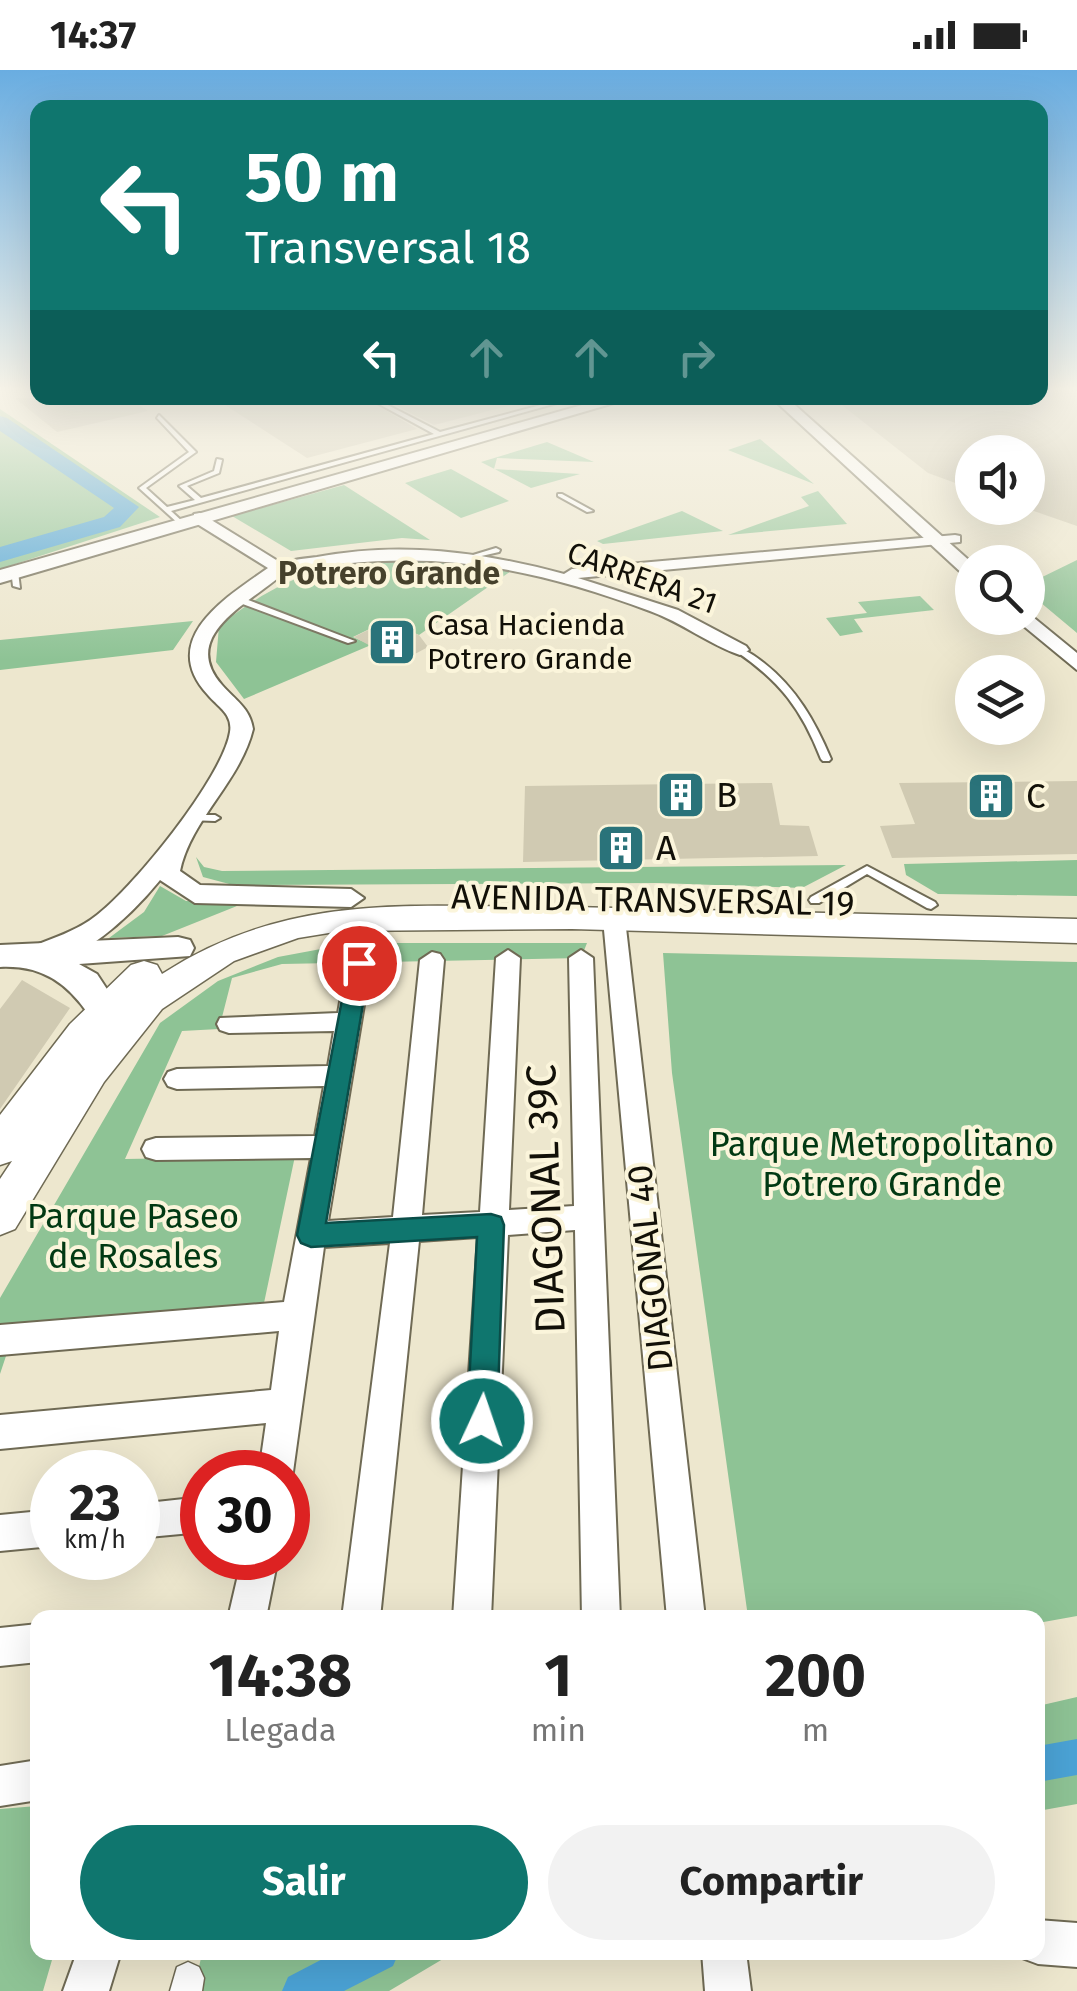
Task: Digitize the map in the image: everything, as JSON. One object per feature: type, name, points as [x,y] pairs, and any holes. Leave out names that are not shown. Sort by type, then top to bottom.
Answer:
[{"type":"main road","points":[[10,578],[185,512],[306,481]]},
{"type":"main road","name":"AVENIDA TRANSVERSAL 19","points":[[0,1148],[54,1068],[102,1010],[178,948],[264,912],[351,898],[816,900],[1077,908]]},
{"type":"main road","name":"AVENIDA TRANSVERSAL 19","points":[[0,1216],[90,1072],[149,1000],[222,952],[294,927],[341,920],[614,918],[1077,931]]},
{"type":"main road","points":[[0,956],[178,948]]},
{"type":"main road","points":[[38,955],[85,982],[102,1010]]},
{"type":"street","points":[[870,481],[955,557]]},
{"type":"street","points":[[889,481],[962,545]]},
{"type":"street","points":[[38,955],[107,921],[173,845],[234,761],[242,738],[235,708],[200,668],[198,649],[206,626],[235,598],[280,568],[185,512]]},
{"type":"street","points":[[545,575],[955,539]]},
{"type":"street","name":"CARRERA 21","points":[[280,568],[352,555],[477,555],[680,615],[749,647]]},
{"type":"street","points":[[1045,616],[1077,643]]},
{"type":"street","points":[[1044,635],[1077,664]]},
{"type":"street","points":[[173,845],[167,870],[174,882],[196,894],[351,898]]},
{"type":"street","name":"DIAGONAL 40","points":[[614,918],[685,1610]]},
{"type":"street","points":[[472,1610],[508,958]]},
{"type":"street","name":"DIAGONAL 39C","points":[[581,958],[601,1610]]},
{"type":"street","points":[[361,1610],[406,1230],[432,960]]},
{"type":"street","points":[[279,1450],[297,1315],[359,963]]},
{"type":"street","points":[[229,1024],[348,1022]]},
{"type":"street","points":[[177,1078],[338,1076]]},
{"type":"street","points":[[156,1149],[326,1147]]},
{"type":"street","points":[[311,1235],[589,1217]]},
{"type":"street","points":[[0,1340],[297,1315]]},
{"type":"street","points":[[0,1432],[286,1405]]},
{"type":"street","points":[[0,1533],[30,1530]]},
{"type":"street","points":[[248,1610],[255,1580]]},
{"type":"street","points":[[0,1647],[30,1643]]},
{"type":"street","points":[[0,1786],[30,1781]]},
{"type":"street","points":[[1045,1943],[1077,1945]]},
{"type":"street","points":[[86,1991],[96,1960]]},
{"type":"street","points":[[725,1960],[728,1991]]},
{"type":"lane","points":[[153,481],[142,488],[152,499],[185,512],[287,481]]},
{"type":"lane","points":[[177,481],[184,489],[185,512]]},
{"type":"lane","points":[[152,499],[200,481]]},
{"type":"lane","points":[[560,495],[589,511]]},
{"type":"lane","points":[[477,555],[496,550]]},
{"type":"lane","points":[[608,572],[636,579]]},
{"type":"lane","points":[[235,598],[351,641]]},
{"type":"lane","name":"CARRERA 21","points":[[749,647],[803,704],[826,759]]},
{"type":"lane","points":[[192,818],[215,818]]},
{"type":"green space","points":[[0,481],[106,481],[160,517],[0,569]]},
{"type":"green space","points":[[472,481],[509,501],[461,518],[405,483]]},
{"type":"green space","points":[[517,481],[557,481],[531,488]]},
{"type":"green space","points":[[344,485],[430,540],[402,538],[291,551],[232,516]]},
{"type":"green space","points":[[818,491],[847,524],[728,535],[809,506],[801,497]]},
{"type":"green space","points":[[682,511],[723,531],[603,544],[597,541]]},
{"type":"green space","points":[[391,557],[483,562],[511,571],[419,635],[386,621],[353,637],[371,645],[244,699],[216,662],[219,626],[260,597],[299,578],[341,565]]},
{"type":"green space","points":[[1077,560],[1077,633],[1045,606],[1045,576]]},
{"type":"green space","points":[[920,596],[934,610],[854,619],[863,632],[840,636],[826,618],[867,613],[858,602]]},
{"type":"green space","points":[[193,621],[173,650],[0,670],[0,640]]},
{"type":"green space","points":[[196,857],[204,867],[222,871],[846,865],[802,888],[659,883],[233,885],[203,877]]},
{"type":"green space","points":[[1077,860],[1077,896],[938,894],[906,875],[904,864]]},
{"type":"green space","points":[[160,886],[186,901],[247,902],[162,936],[109,938],[144,912]]},
{"type":"green space","name":"Parque Paseo de Rosales","points":[[353,943],[587,943],[581,958],[282,964],[232,978],[219,1029],[182,1031],[125,1159],[295,1156],[264,1303],[17,1323],[0,1374],[0,1298],[160,1023],[218,981],[278,957]]},
{"type":"green space","name":"Parque Metropolitano Potrero Grande","points":[[663,953],[1077,962],[1077,1616],[1045,1622],[1045,1610],[747,1610],[672,1073]]},
{"type":"green space","points":[[1077,1697],[1077,1804],[1045,1810],[1045,1704]]},
{"type":"green space","points":[[30,1807],[30,1960],[52,1960],[43,1991],[0,1991],[0,1809]]},
{"type":"green space","points":[[201,1960],[441,1960],[389,1991],[194,1991]]},
{"type":"building","points":[[1045,481],[1077,481],[1077,526],[1045,515]]},
{"type":"building","name":"Casa Hacienda Potrero Grande","points":[[386,621],[419,635],[428,647],[400,662],[354,637]]},
{"type":"building","points":[[1077,781],[1077,854],[892,858],[880,826],[915,824],[899,783]]},
{"type":"building","points":[[772,783],[780,825],[809,826],[818,856],[523,862],[525,786]]},
{"type":"building","points":[[22,980],[70,1008],[0,1109],[0,1009]]},
{"type":"waterway","points":[[0,555],[112,522],[128,507],[88,481]]},
{"type":"waterway","points":[[1045,1763],[1077,1757]]},
{"type":"waterway","points":[[302,1991],[363,1960]]},
{"type":"place","name":"Casa Hacienda Potrero Grande","points":[[392,642]]},
{"type":"place","name":"B","points":[[681,795]]},
{"type":"place","name":"C","points":[[991,796]]},
{"type":"place","name":"A","points":[[621,848]]},
{"type":"district","name":"Potrero Grande","points":[[389,573]]},
{"type":"route","points":[[359,963],[311,1235],[491,1225],[482,1421]]}]
